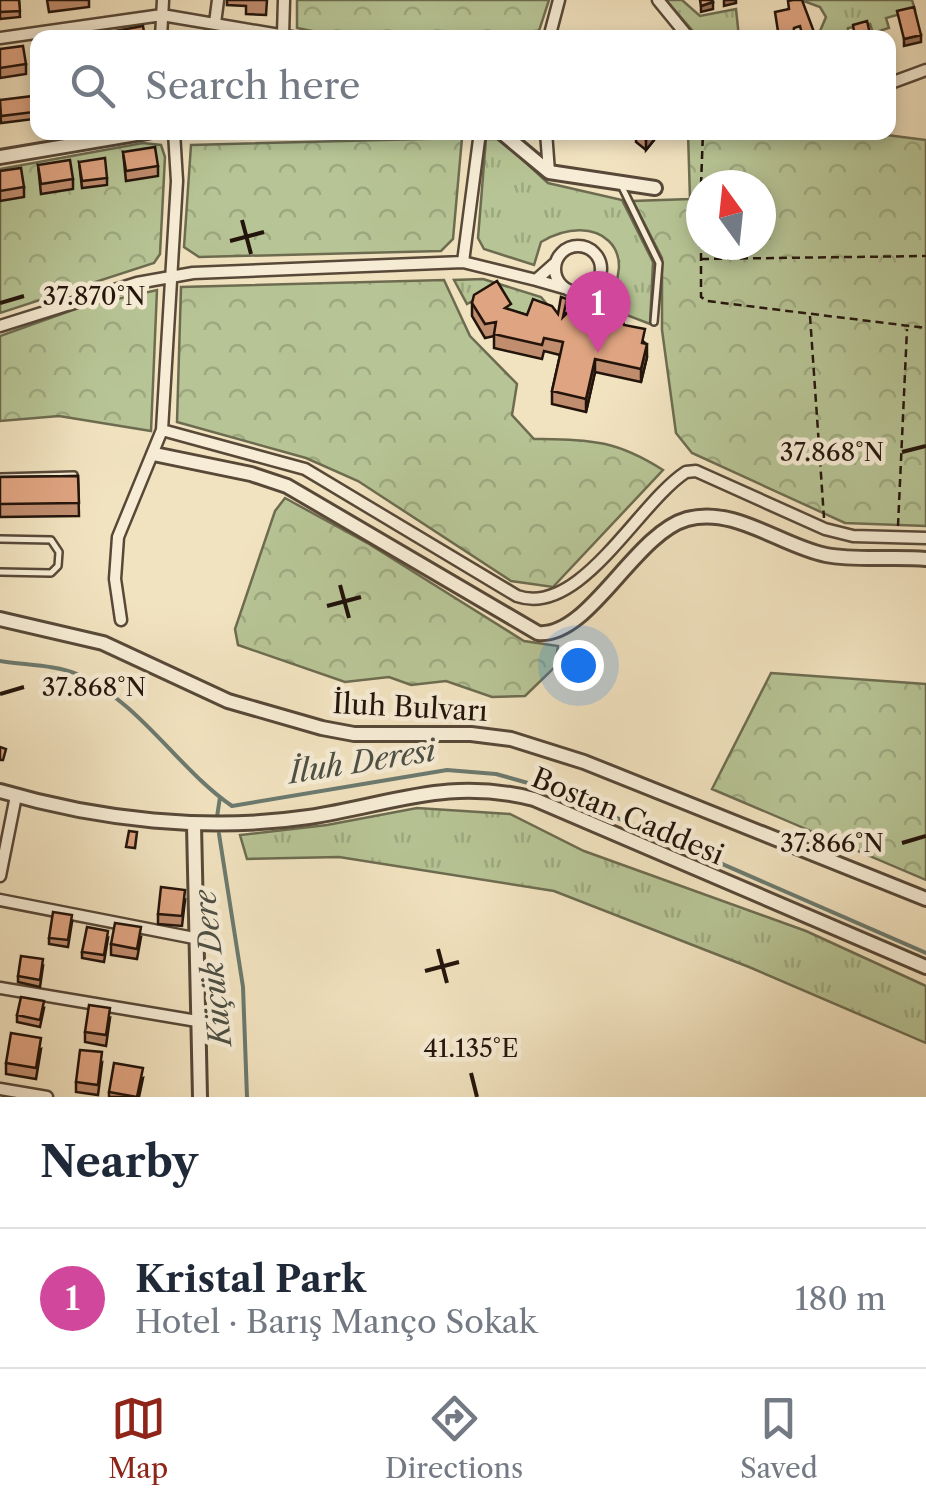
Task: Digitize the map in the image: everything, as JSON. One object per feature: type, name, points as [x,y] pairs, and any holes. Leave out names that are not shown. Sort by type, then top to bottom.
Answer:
[{"type":"street","points":[[161,30],[163,0]]},
{"type":"street","points":[[215,23],[218,0]]},
{"type":"street","points":[[283,30],[284,0]]},
{"type":"street","points":[[551,30],[559,0]]},
{"type":"street","points":[[658,0],[682,30]]},
{"type":"street","points":[[56,30],[162,15],[255,30]]},
{"type":"street","points":[[0,38],[30,34]]},
{"type":"street","points":[[896,81],[926,70]]},
{"type":"street","points":[[0,158],[102,140]]},
{"type":"street","points":[[120,620],[114,578],[118,538],[162,430],[168,276],[177,181],[174,140]]},
{"type":"street","points":[[462,262],[479,140]]},
{"type":"street","points":[[511,140],[549,172],[656,188]]},
{"type":"street","points":[[547,140],[549,172]]},
{"type":"street","points":[[0,326],[168,276],[462,262],[567,290],[590,288],[600,276],[599,260],[590,249],[576,246],[563,251],[536,280]]},
{"type":"street","points":[[555,263],[556,278],[567,290]]},
{"type":"street","points":[[162,430],[305,469],[529,600],[545,601],[567,590],[686,472],[696,472],[825,529],[854,536],[926,538]]},
{"type":"street","points":[[154,454],[250,474],[287,486],[538,633],[566,627],[651,542],[690,518],[730,520],[828,556],[926,559]]},
{"type":"street","name":"İluh Bulvarı","points":[[0,619],[104,642],[228,700],[322,728],[354,734],[470,734],[548,750],[926,899]]},
{"type":"street","name":"Bostan Caddesi","points":[[0,791],[194,826],[310,816],[412,795],[492,788],[534,799],[926,968]]},
{"type":"street","points":[[0,876],[16,796]]},
{"type":"street","points":[[194,826],[200,1097]]},
{"type":"street","points":[[0,900],[194,938]]},
{"type":"street","points":[[0,988],[196,1021]]},
{"type":"street","points":[[0,1089],[40,1096]]},
{"type":"lane","points":[[620,184],[659,262],[654,322]]},
{"type":"lane","points":[[0,476],[74,476]]},
{"type":"lane","points":[[0,539],[51,540],[58,548],[59,564],[51,573],[0,572]]},
{"type":"path","points":[[702,170],[703,140]]},
{"type":"path","points":[[776,258],[926,256]]},
{"type":"path","points":[[700,260],[702,297],[708,301],[926,328]]},
{"type":"path","points":[[810,313],[825,529]]},
{"type":"path","points":[[898,538],[907,326]]},
{"type":"green space","points":[[297,0],[549,0],[539,30],[297,28]]},
{"type":"green space","points":[[666,0],[682,0],[700,16],[736,9],[738,30],[692,30]]},
{"type":"green space","points":[[801,0],[912,0],[915,10],[886,18],[889,28],[883,30],[872,30],[870,24],[848,30],[820,30],[826,17],[820,7]]},
{"type":"green space","points":[[896,136],[926,140],[926,526],[845,523],[692,453],[676,433],[662,330],[662,258],[633,201],[686,199],[686,260],[776,260],[776,170],[689,170],[688,140],[896,140]]},
{"type":"green space","points":[[462,140],[453,239],[441,251],[199,257],[184,247],[191,145]]},
{"type":"green space","points":[[486,140],[501,140],[548,183],[622,200],[653,262],[650,324],[603,306],[615,286],[619,268],[617,253],[609,241],[596,233],[561,233],[541,242],[534,265],[484,249],[478,238]]},
{"type":"green space","points":[[143,143],[161,145],[165,157],[160,254],[154,263],[0,313],[0,169]]},
{"type":"green space","points":[[483,279],[541,297],[550,308],[526,322],[513,320],[498,287],[467,304],[454,280]]},
{"type":"green space","points":[[444,280],[470,336],[517,384],[512,415],[534,439],[602,443],[630,452],[663,470],[553,587],[511,581],[358,481],[306,458],[177,422],[181,287]]},
{"type":"green space","points":[[157,290],[151,431],[59,416],[0,421],[0,336],[81,307]]},
{"type":"green space","points":[[285,498],[369,544],[524,641],[558,646],[555,667],[525,696],[492,697],[446,681],[411,685],[389,677],[345,682],[238,645],[235,629],[275,511]]},
{"type":"green space","points":[[771,673],[926,684],[926,880],[712,789]]},
{"type":"green space","points":[[417,808],[510,814],[584,851],[806,931],[926,986],[926,1043],[749,967],[554,891],[339,857],[247,859],[240,835],[327,825]]},
{"type":"building","points":[[0,0],[19,0],[20,11],[0,12]]},
{"type":"building","points":[[802,0],[813,30],[801,30],[800,26],[778,30],[775,12],[789,9],[788,1]]},
{"type":"building","points":[[914,7],[921,35],[904,39],[897,11]]},
{"type":"building","points":[[867,21],[869,30],[854,30],[853,25]]},
{"type":"building","points":[[23,46],[26,64],[0,68],[0,49]]},
{"type":"building","points":[[30,96],[30,112],[1,116],[0,100]]},
{"type":"building","points":[[155,147],[158,166],[126,171],[123,152]]},
{"type":"building","points":[[105,158],[107,178],[82,181],[79,162]]},
{"type":"building","points":[[70,160],[73,179],[41,184],[38,165]]},
{"type":"building","points":[[21,168],[24,187],[0,191],[0,171]]},
{"type":"building","points":[[497,281],[511,304],[505,308],[527,315],[533,299],[552,306],[558,314],[561,297],[567,299],[563,317],[571,309],[585,313],[596,305],[619,310],[624,325],[645,329],[642,343],[647,344],[641,369],[595,359],[586,399],[552,391],[563,342],[544,338],[542,345],[494,334],[496,322],[485,324],[472,303],[474,295]]},
{"type":"building","points":[[78,476],[79,503],[0,504],[0,477]]},
{"type":"building","points":[[129,831],[137,832],[135,848],[126,847]]},
{"type":"building","points":[[161,887],[185,890],[182,916],[158,914]]},
{"type":"building","points":[[53,912],[72,915],[68,940],[49,938]]},
{"type":"building","points":[[115,923],[141,927],[137,949],[111,944]]},
{"type":"building","points":[[87,927],[108,931],[104,955],[82,952]]},
{"type":"building","points":[[21,956],[43,959],[40,980],[18,976]]},
{"type":"building","points":[[21,997],[44,1001],[40,1020],[17,1015]]},
{"type":"building","points":[[89,1005],[110,1008],[106,1035],[85,1032]]},
{"type":"building","points":[[11,1033],[41,1038],[36,1068],[6,1063]]},
{"type":"building","points":[[80,1050],[102,1052],[98,1085],[76,1082]]},
{"type":"building","points":[[114,1063],[143,1068],[137,1097],[109,1092]]},
{"type":"waterway","name":"İluh Deresi","points":[[0,661],[69,671],[100,686],[140,718],[232,806],[447,770],[496,774],[553,790],[926,953]]},
{"type":"waterway","name":"Küçük Dere","points":[[217,817],[220,797]]},
{"type":"waterway","name":"Küçük Dere","points":[[219,834],[243,987],[247,1097]]},
{"type":"place","name":"Kristal Park","points":[[598,353]]}]
